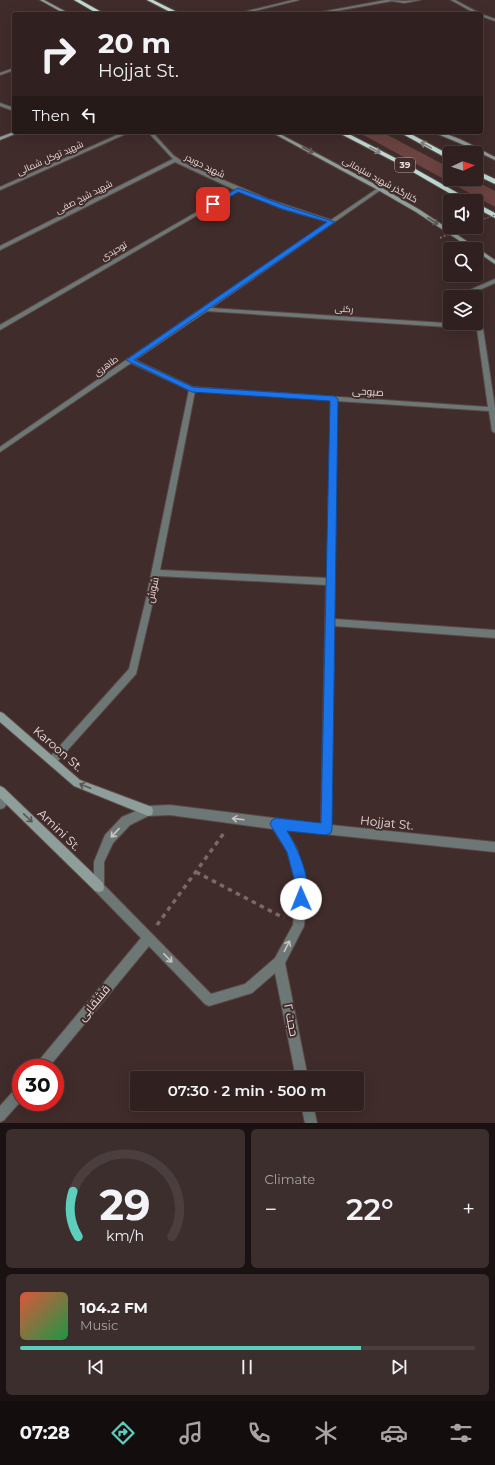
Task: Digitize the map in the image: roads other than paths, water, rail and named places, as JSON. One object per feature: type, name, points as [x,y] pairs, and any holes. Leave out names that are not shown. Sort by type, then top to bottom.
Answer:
[{"type":"highway","points":[[76,0],[98,12]]},
{"type":"highway","points":[[149,0],[174,12]]},
{"type":"highway","name":"39","points":[[344,134],[401,163],[456,194]]},
{"type":"highway","points":[[406,134],[443,154]]},
{"type":"highway","points":[[483,176],[495,182]]},
{"type":"highway","points":[[483,209],[495,215]]},
{"type":"street","points":[[42,0],[64,12]]},
{"type":"street","points":[[246,12],[297,0]]},
{"type":"street","points":[[324,12],[392,0],[404,2],[418,0]]},
{"type":"street","points":[[453,0],[476,12]]},
{"type":"street","points":[[483,15],[495,20]]},
{"type":"street","points":[[0,74],[12,70]]},
{"type":"street","points":[[0,104],[12,109]]},
{"type":"street","points":[[0,140],[14,134]]},
{"type":"street","name":"شهید توکل شمالی","points":[[0,189],[124,134]]},
{"type":"street","name":"شهید حویدر","points":[[151,134],[159,145],[175,160],[238,190],[284,208],[332,222]]},
{"type":"street","name":"کنارگذر شهید سلیمانی","points":[[277,134],[380,189],[418,211],[465,242]]},
{"type":"street","points":[[439,134],[466,144],[495,159]]},
{"type":"street","name":"شهید شیخ صفی","points":[[0,248],[175,160]]},
{"type":"street","name":"طاهری","points":[[0,450],[380,189]]},
{"type":"street","name":"توحیدی","points":[[0,328],[238,190]]},
{"type":"street","name":"کنارگذر شهید سلیمانی","points":[[483,254],[495,262]]},
{"type":"street","points":[[474,290],[495,281]]},
{"type":"street","name":"رکنی","points":[[206,309],[443,325]]},
{"type":"street","points":[[480,330],[495,431]]},
{"type":"street","name":"صبوحی","points":[[129,360],[192,390],[492,409]]},
{"type":"street","name":"شوش","points":[[52,761],[133,671],[155,573],[192,390]]},
{"type":"street","points":[[326,829],[334,399]]},
{"type":"street","points":[[155,573],[331,582]]},
{"type":"street","points":[[330,622],[495,634]]},
{"type":"street","name":"Karoon St.","points":[[0,716],[77,783],[148,811]]},
{"type":"street","name":"Amini St.","points":[[2,798],[99,887]]},
{"type":"street","name":"Hojjat St.","points":[[148,811],[170,810],[276,824],[495,847]]},
{"type":"street","points":[[148,811],[126,821],[110,839],[99,862],[99,887],[209,1000],[248,989],[279,962],[298,926],[302,886],[292,849],[276,824]]},
{"type":"street","name":"قشقایی","points":[[47,1059],[148,938]]},
{"type":"street","name":"حجت ۲","points":[[279,962],[301,1071]]},
{"type":"street","points":[[0,1116],[12,1102]]},
{"type":"street","points":[[308,1111],[311,1123]]}]
